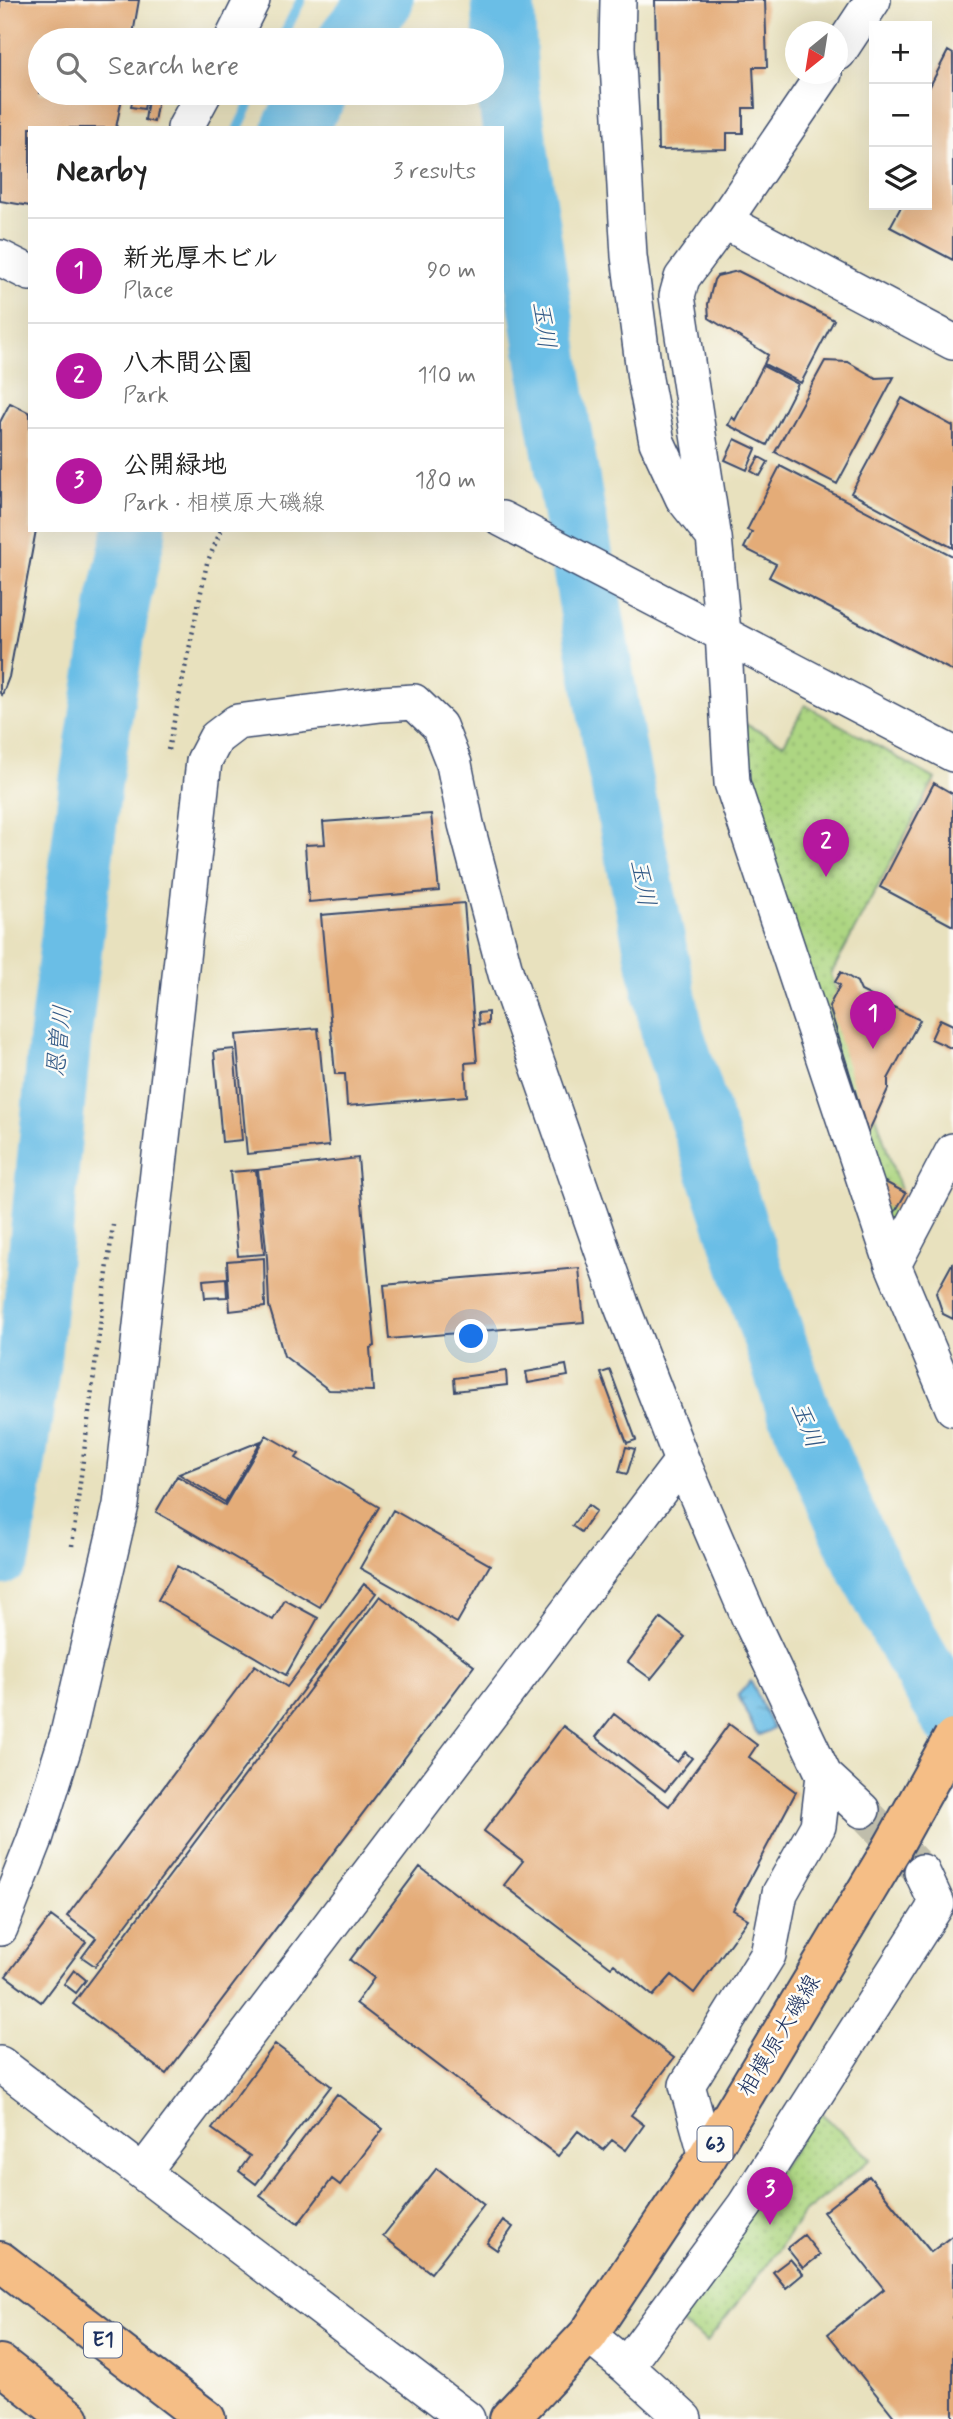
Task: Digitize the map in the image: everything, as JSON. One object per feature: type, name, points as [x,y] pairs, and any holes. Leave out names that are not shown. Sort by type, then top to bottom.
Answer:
[{"type":"main road","name":"相模原大磯線","points":[[509,2419],[588,2335],[708,2157],[892,1848],[953,1738]]},
{"type":"main road","points":[[0,2239],[151,2377]]},
{"type":"main road","name":"E1","points":[[0,2261],[206,2419]]},
{"type":"main road","points":[[0,2364],[70,2419]]},
{"type":"main road","points":[[0,2396],[34,2419]]},
{"type":"street","points":[[238,28],[252,0]]},
{"type":"street","points":[[618,0],[617,47],[629,256],[645,380],[657,442],[683,498],[714,537]]},
{"type":"street","points":[[848,38],[873,0]]},
{"type":"street","points":[[817,84],[682,278],[677,296],[714,537],[716,630],[732,783],[893,1265],[953,1408]]},
{"type":"street","points":[[186,126],[197,105]]},
{"type":"street","points":[[724,221],[953,342]]},
{"type":"street","points":[[0,258],[28,273]]},
{"type":"street","points":[[504,520],[953,754]]},
{"type":"street","points":[[0,1928],[35,1839],[68,1734],[121,1505],[204,761],[216,738],[237,722],[414,702],[439,726],[454,764],[466,824],[506,974],[621,1304],[682,1461],[749,1617],[824,1775],[862,1810]]},
{"type":"street","points":[[893,1265],[953,1151]]},
{"type":"street","points":[[143,2172],[682,1461]]},
{"type":"street","points":[[708,2157],[687,2085],[768,1955],[780,1893],[818,1826],[824,1775]]},
{"type":"street","points":[[626,2365],[745,2204],[937,1904],[922,1872]]},
{"type":"street","points":[[0,2064],[467,2419]]},
{"type":"street","points":[[588,2335],[626,2365],[684,2419]]},
{"type":"path","points":[[167,754],[207,564],[220,532]]},
{"type":"path","points":[[71,1553],[115,1215]]},
{"type":"green space","points":[[805,705],[935,779],[831,974],[904,1203],[889,1232],[739,782],[737,720],[784,744]]},
{"type":"green space","points":[[820,2112],[871,2159],[803,2214],[707,2342],[675,2319]]},
{"type":"water","points":[[751,1681],[773,1729],[759,1735],[738,1695]]},
{"type":"building","points":[[0,0],[139,0],[134,28],[28,28],[28,105],[121,105],[116,126],[28,126],[28,206],[0,201]]},
{"type":"building","points":[[655,0],[765,0],[767,67],[753,67],[755,108],[743,108],[743,133],[727,133],[727,149],[658,150]]},
{"type":"building","points":[[948,51],[953,54],[953,260],[890,227],[899,210],[932,210],[932,82]]},
{"type":"building","points":[[131,105],[145,105],[144,109]]},
{"type":"building","points":[[147,105],[157,105],[154,122],[145,120]]},
{"type":"building","points":[[738,271],[834,320],[801,383],[764,364],[768,355],[709,318],[708,304],[714,280],[717,276]]},
{"type":"building","points":[[825,361],[848,362],[876,378],[894,377],[837,484],[775,452]]},
{"type":"building","points":[[763,366],[798,384],[767,445],[728,425],[732,417],[735,420]]},
{"type":"building","points":[[902,398],[953,426],[953,548],[851,493]]},
{"type":"building","points":[[10,403],[28,412],[28,532],[36,532],[9,677],[2,695],[0,693],[0,422]]},
{"type":"building","points":[[735,439],[756,449],[747,470],[725,460]]},
{"type":"building","points":[[759,457],[768,462],[760,476],[751,471]]},
{"type":"building","points":[[780,466],[953,556],[953,671],[769,577],[776,564],[744,548],[752,532],[747,530]]},
{"type":"building","points":[[934,783],[953,794],[953,926],[880,887]]},
{"type":"building","points":[[431,814],[439,891],[309,902],[305,845],[325,844],[323,822]]},
{"type":"building","points":[[464,903],[477,1062],[465,1063],[467,1096],[347,1106],[345,1074],[335,1074],[321,915]]},
{"type":"building","points":[[841,972],[857,982],[861,991],[920,1020],[888,1079],[888,1089],[868,1133],[829,1006],[840,985],[835,982]]},
{"type":"building","points":[[488,1012],[488,1024],[479,1025],[478,1013]]},
{"type":"building","points":[[940,1019],[953,1025],[953,1049],[931,1039]]},
{"type":"building","points":[[318,1028],[329,1146],[247,1154],[236,1035]]},
{"type":"building","points":[[234,1049],[242,1140],[222,1142],[214,1051]]},
{"type":"building","points":[[358,1158],[375,1346],[370,1348],[373,1391],[329,1390],[284,1356],[269,1306],[258,1170]]},
{"type":"building","points":[[256,1170],[264,1254],[238,1256],[230,1172]]},
{"type":"building","points":[[885,1182],[906,1193],[895,1212],[882,1205],[879,1191]]},
{"type":"building","points":[[264,1258],[265,1307],[230,1311],[227,1261]]},
{"type":"building","points":[[953,1262],[953,1319],[943,1314],[936,1293]]},
{"type":"building","points":[[579,1268],[584,1322],[389,1339],[384,1285]]},
{"type":"building","points":[[226,1278],[227,1297],[205,1298],[203,1280]]},
{"type":"building","points":[[566,1365],[568,1376],[528,1383],[526,1372]]},
{"type":"building","points":[[610,1370],[636,1440],[627,1443],[601,1373]]},
{"type":"building","points":[[506,1371],[507,1385],[455,1391],[454,1378]]},
{"type":"building","points":[[266,1435],[299,1454],[296,1458],[379,1507],[320,1607],[156,1512],[177,1476],[225,1505]]},
{"type":"building","points":[[261,1441],[225,1502],[179,1474]]},
{"type":"building","points":[[626,1447],[635,1449],[627,1474],[619,1472]]},
{"type":"building","points":[[588,1505],[596,1511],[581,1532],[572,1526]]},
{"type":"building","points":[[393,1510],[490,1565],[457,1623],[360,1568]]},
{"type":"building","points":[[177,1566],[273,1620],[285,1600],[318,1618],[286,1675],[158,1600]]},
{"type":"building","points":[[364,1584],[376,1593],[95,1966],[82,1957],[96,1938],[67,1916],[255,1665],[287,1687]]},
{"type":"building","points":[[380,1596],[474,1666],[166,2074],[73,2004]]},
{"type":"building","points":[[661,1618],[685,1637],[651,1679],[628,1662]]},
{"type":"building","points":[[614,1714],[677,1762],[685,1752],[692,1758],[665,1791],[596,1737]]},
{"type":"building","points":[[729,1724],[757,1745],[749,1757],[796,1792],[733,1910],[748,1919],[694,1993],[672,1975],[653,1996],[614,1964],[611,1967],[504,1885],[523,1861],[484,1831],[563,1726],[669,1806]]},
{"type":"building","points":[[420,1867],[674,2058],[631,2115],[644,2125],[626,2150],[612,2140],[603,2150],[578,2131],[558,2156],[356,2003],[374,1978],[350,1960]]},
{"type":"building","points":[[51,1916],[86,1942],[41,2002],[6,1976]]},
{"type":"building","points":[[74,1970],[86,1980],[76,1993],[64,1984]]},
{"type":"building","points":[[275,2044],[331,2086],[256,2184],[239,2171],[250,2156],[212,2129]]},
{"type":"building","points":[[337,2094],[383,2129],[340,2185],[332,2179],[298,2224],[260,2196]]},
{"type":"building","points":[[437,2168],[484,2205],[431,2273],[383,2236]]},
{"type":"building","points":[[869,2176],[931,2252],[953,2235],[953,2419],[896,2419],[828,2334],[884,2289],[823,2212]]},
{"type":"building","points":[[503,2220],[513,2227],[497,2250],[487,2243]]},
{"type":"building","points":[[804,2235],[820,2255],[803,2268],[787,2248]]},
{"type":"building","points":[[790,2259],[803,2274],[786,2288],[773,2272]]},
{"type":"waterway","points":[[287,28],[301,0]]},
{"type":"waterway","name":"恩曽川","points":[[359,28],[382,0]]},
{"type":"waterway","name":"玉川","points":[[503,0],[507,84],[552,385],[617,760],[673,1036],[797,1407],[860,1551],[914,1653],[953,1718]]},
{"type":"waterway","points":[[239,126],[249,105]]},
{"type":"waterway","name":"恩曽川","points":[[295,126],[308,105]]},
{"type":"waterway","name":"恩曽川","points":[[0,1554],[29,1365],[60,1037],[91,779],[119,600],[135,532]]},
{"type":"tunnel","points":[[862,1810],[922,1872]]},
{"type":"place","name":"八木間公園","points":[[826,877]]},
{"type":"place","name":"新光厚木ビル","points":[[873,1049]]},
{"type":"place","name":"公開緑地","points":[[770,2225]]}]
